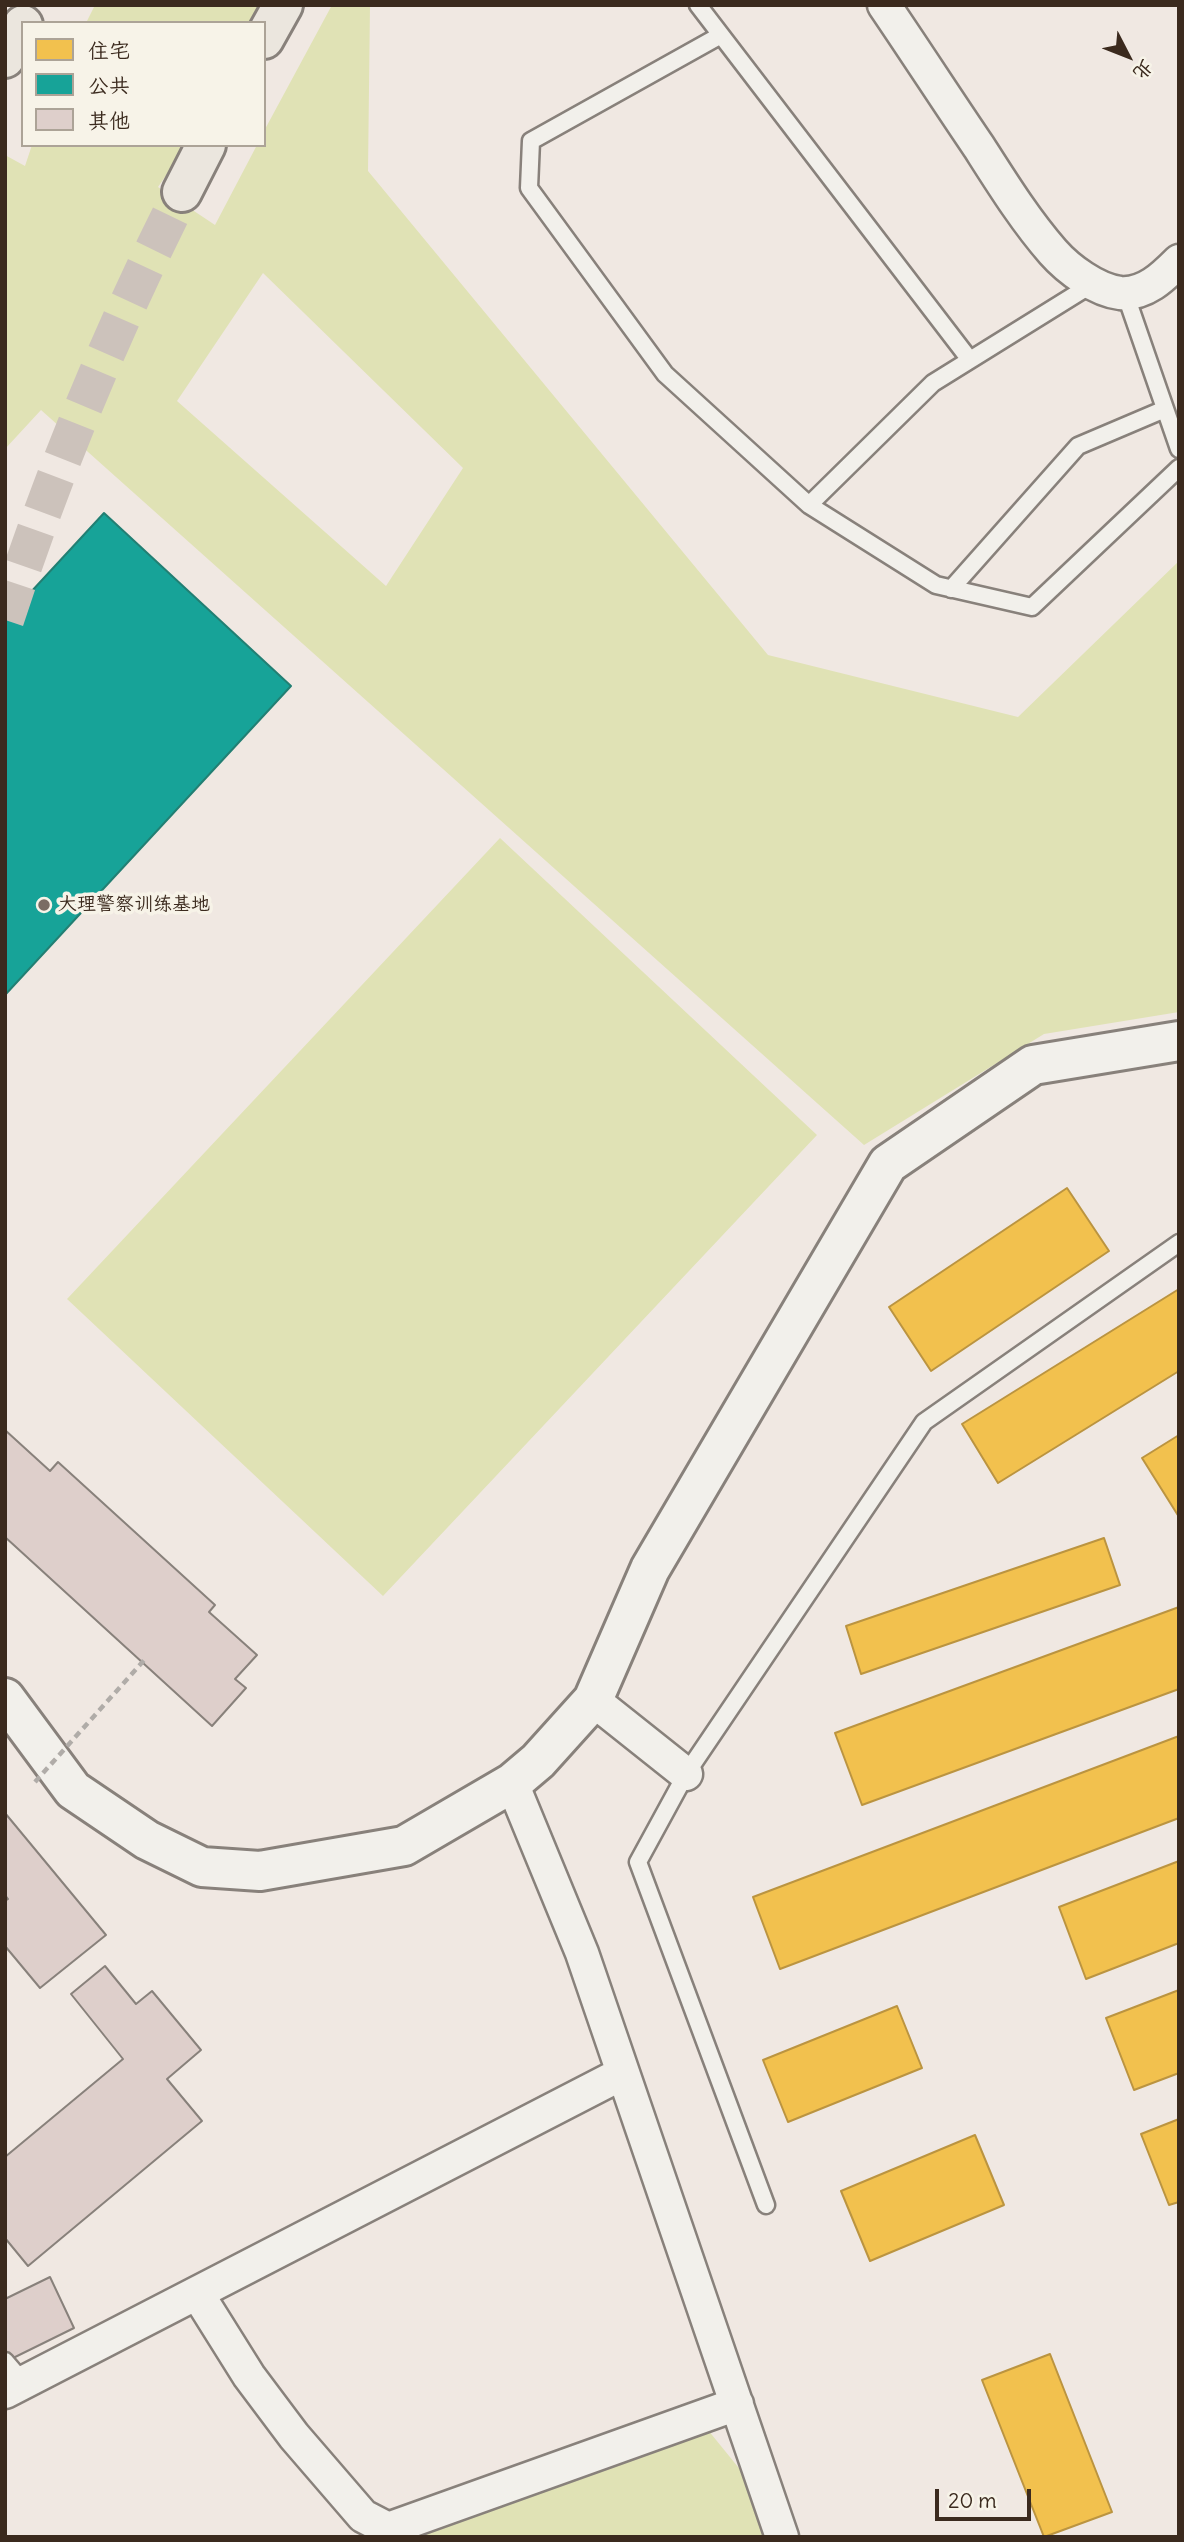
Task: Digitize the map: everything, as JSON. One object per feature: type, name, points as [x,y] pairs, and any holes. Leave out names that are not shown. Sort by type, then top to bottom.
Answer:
[{"type":"main road","points":[[25,21],[34,5]]},
{"type":"main road","points":[[266,35],[283,5]]},
{"type":"main road","points":[[5,58],[21,28]]},
{"type":"main road","points":[[182,192],[205,147]]},
{"type":"street","points":[[884,5],[1016,203],[1054,253],[1073,270],[1094,283],[1125,293],[1152,285],[1179,261]]},
{"type":"street","points":[[5,1698],[73,1790],[147,1840],[202,1867],[260,1871],[404,1846],[512,1783],[538,1761],[593,1700],[650,1569],[888,1164],[1033,1065],[1179,1041]]},
{"type":"street","points":[[593,1700],[686,1774]]},
{"type":"street","points":[[512,1783],[582,1954],[782,2537]]},
{"type":"street","points":[[11,2378],[197,2293],[623,2073]]},
{"type":"street","points":[[197,2293],[249,2376],[295,2436],[363,2516],[388,2529],[737,2404]]},
{"type":"lane","points":[[698,5],[970,359]]},
{"type":"lane","points":[[722,35],[531,141],[529,188],[665,374],[809,505],[936,585],[1032,607],[1179,468]]},
{"type":"lane","points":[[809,505],[933,383],[1094,283]]},
{"type":"lane","points":[[1125,293],[1179,449]]},
{"type":"lane","points":[[951,589],[1078,446],[1166,409]]},
{"type":"lane","points":[[766,2205],[638,1862],[686,1774],[924,1422],[1179,1243]]},
{"type":"path","points":[[35,1782],[147,1657]]},
{"type":"green space","points":[[95,5],[260,5],[252,21],[87,21]]},
{"type":"green space","points":[[332,5],[370,5],[368,171],[768,655],[1018,717],[1179,561],[1179,1012],[1044,1034],[864,1145],[41,410],[5,449],[5,155],[25,166],[31,147],[186,147],[158,187],[215,225],[256,147],[266,147],[266,127]],"holes":[[[263,273],[463,468],[386,586],[177,401]]]},
{"type":"green space","points":[[500,838],[817,1135],[383,1596],[67,1299]]},
{"type":"green space","points":[[708,2430],[751,2483],[768,2537],[426,2537],[428,2524]]},
{"type":"building: 住宅","points":[[1067,1188],[1109,1251],[931,1371],[889,1307]]},
{"type":"building: 住宅","points":[[1179,1289],[1179,1371],[998,1483],[962,1424]]},
{"type":"building: 住宅","points":[[1179,1435],[1179,1517],[1142,1458]]},
{"type":"building: 住宅","points":[[1104,1538],[1120,1585],[861,1674],[846,1626]]},
{"type":"building: 住宅","points":[[1179,1607],[1179,1689],[862,1805],[835,1733]]},
{"type":"building: 住宅","points":[[1179,1736],[1179,1818],[780,1969],[753,1897]]},
{"type":"building: 住宅","points":[[1179,1861],[1179,1943],[1086,1979],[1059,1907]]},
{"type":"building: 住宅","points":[[1179,1990],[1179,2073],[1134,2090],[1106,2018]]},
{"type":"building: 住宅","points":[[897,2006],[922,2068],[788,2122],[763,2060]]},
{"type":"building: 住宅","points":[[1179,2119],[1179,2202],[1169,2205],[1141,2134]]},
{"type":"building: 住宅","points":[[975,2135],[1004,2205],[870,2261],[841,2191]]},
{"type":"building: 住宅","points":[[1050,2354],[1112,2512],[1044,2537],[982,2380]]},
{"type":"building: 公共","points":[[104,513],[291,686],[5,995],[5,620]]},
{"type":"building: 其他","points":[[5,1430],[50,1471],[58,1462],[215,1605],[209,1612],[257,1655],[235,1679],[246,1688],[212,1726],[5,1537]]},
{"type":"building: 其他","points":[[5,1813],[106,1935],[40,1988],[5,1946],[5,1901],[8,1899],[5,1895]]},
{"type":"building: 其他","points":[[105,1966],[136,2004],[152,1991],[201,2050],[167,2079],[202,2121],[28,2266],[5,2238],[5,2157],[123,2059],[71,1994]]},
{"type":"building: 其他","points":[[50,2277],[74,2328],[5,2362],[5,2299]]},
{"type":"tunnel","points":[[5,620],[85,403],[182,192]]},
{"type":"place","name":"大理警察训练基地","points":[[44,905]]}]
